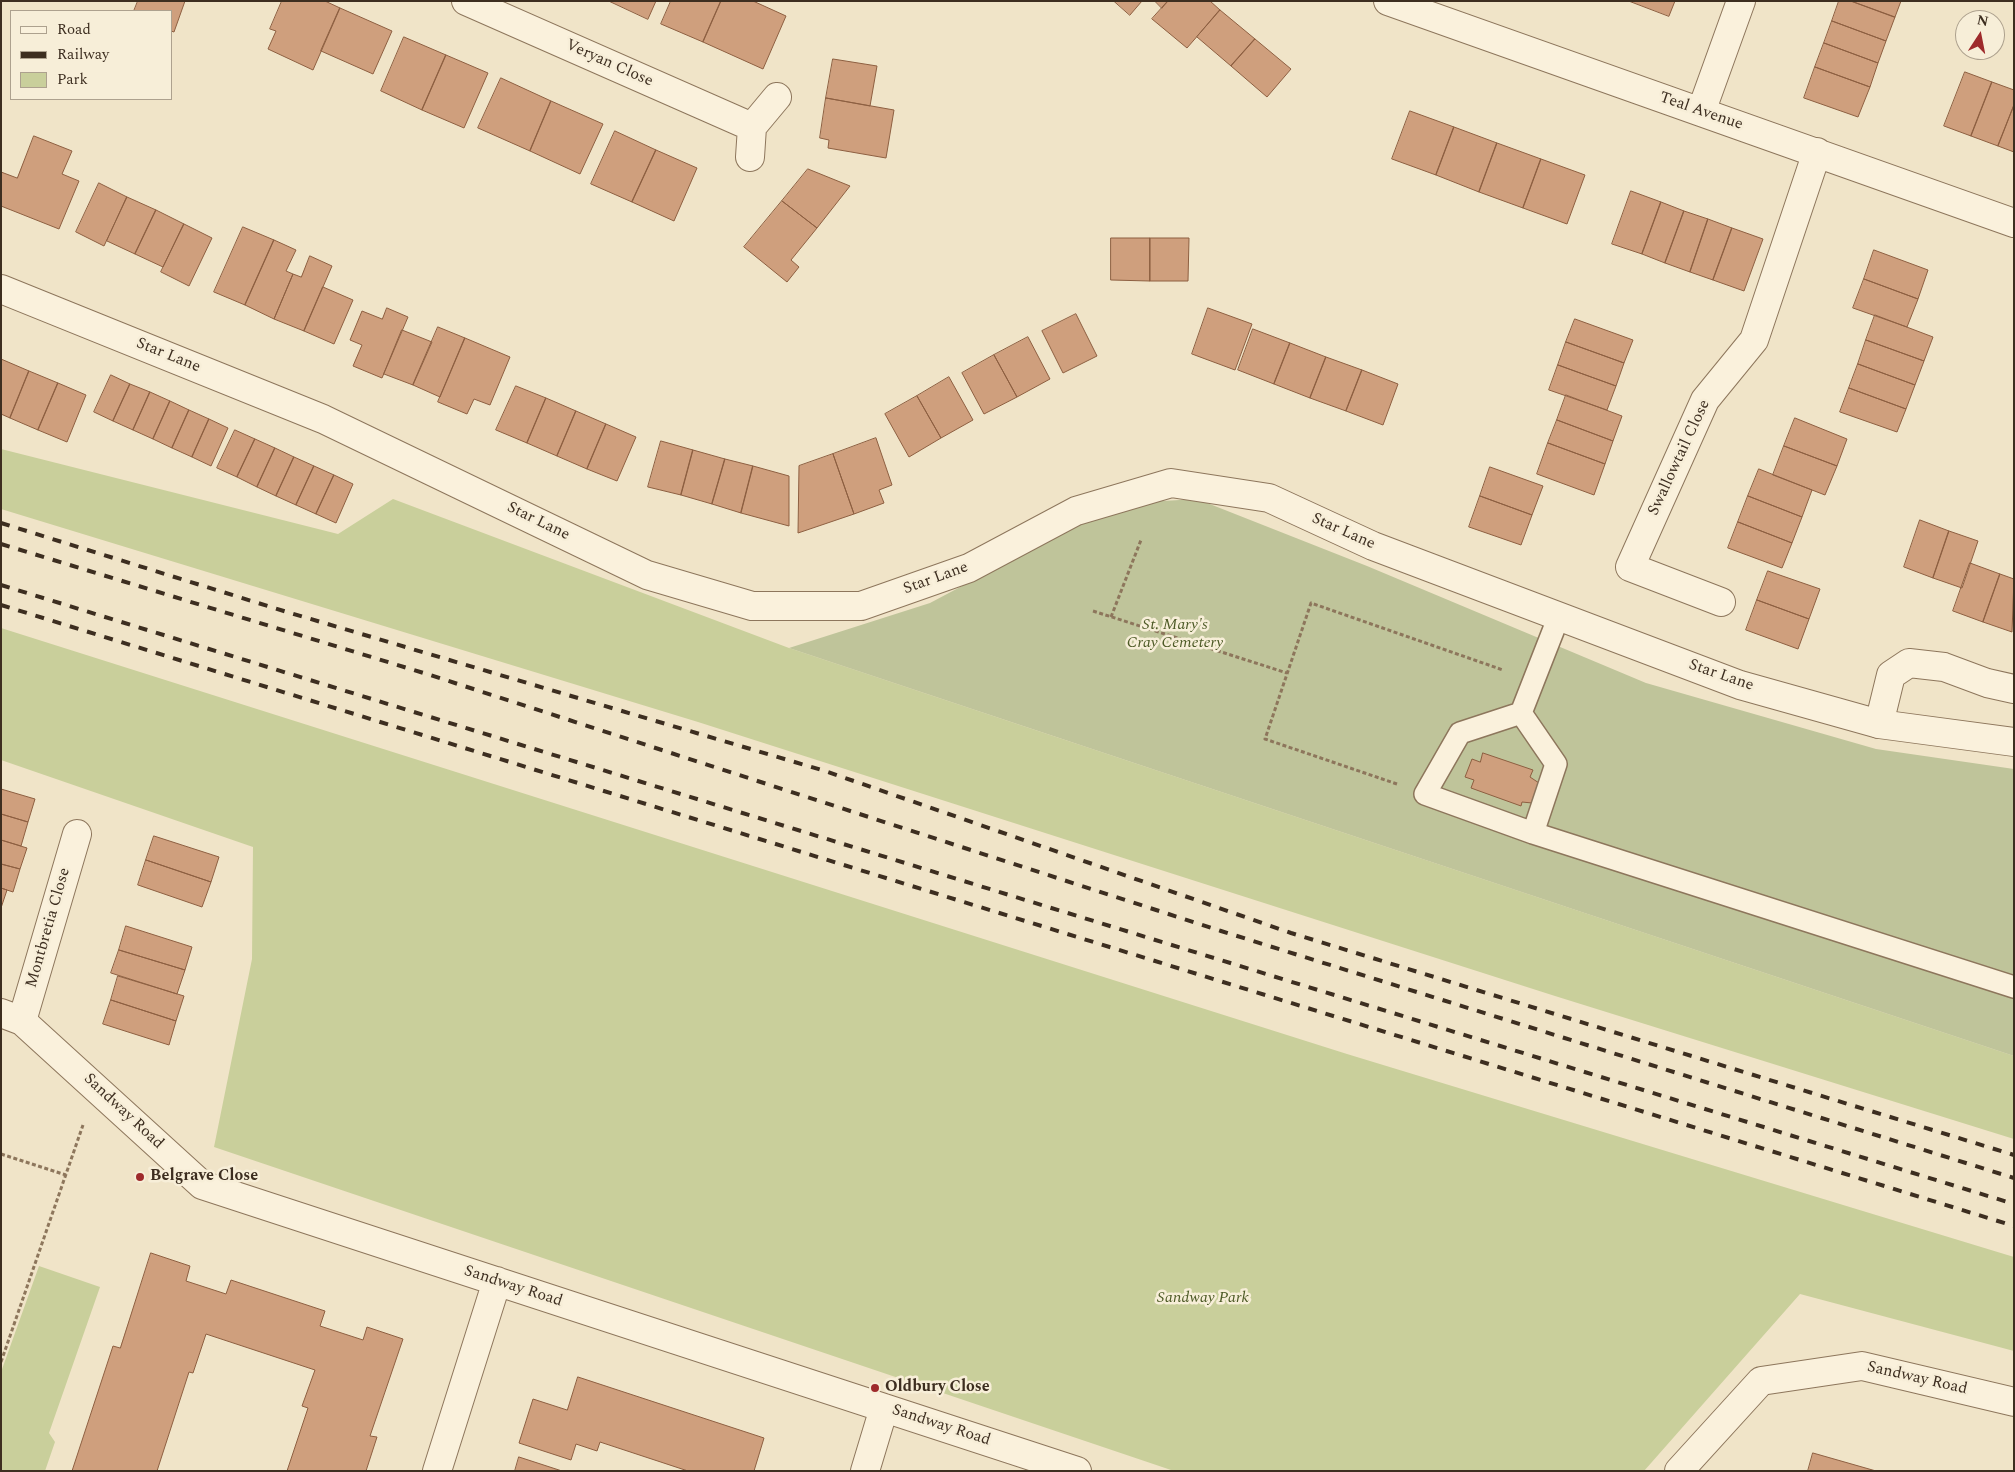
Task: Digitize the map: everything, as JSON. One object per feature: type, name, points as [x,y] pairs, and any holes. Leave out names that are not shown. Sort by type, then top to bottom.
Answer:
[{"type":"street","name":"Veryan Close","points":[[466,1],[752,126]]},
{"type":"street","name":"Teal Avenue","points":[[1388,1],[2014,223]]},
{"type":"street","points":[[1701,112],[1741,1]]},
{"type":"street","points":[[750,157],[752,126],[777,97]]},
{"type":"street","name":"Swallowtail Close","points":[[1720,602],[1630,566],[1705,400],[1754,340],[1817,152]]},
{"type":"street","name":"Star Lane","points":[[1,289],[323,419],[646,575],[752,606],[861,606],[969,568],[1076,511],[1171,484],[1269,498],[1373,546],[1740,684],[1879,724],[2014,742]]},
{"type":"street","points":[[1879,724],[1891,675],[1909,663],[1944,668],[1987,683],[2014,689]]},
{"type":"street","name":"Montbretia Close","points":[[12,1017],[77,834]]},
{"type":"street","name":"Sandway Road","points":[[12,1017],[96,1087],[202,1186],[1077,1471]]},
{"type":"street","points":[[437,1471],[497,1281]]},
{"type":"street","name":"Sandway Road","points":[[1679,1471],[1761,1381],[1862,1366],[2014,1402]]},
{"type":"street","points":[[865,1471],[884,1408]]},
{"type":"lane","points":[[1521,713],[1560,616]]},
{"type":"lane","points":[[1521,713],[1460,733],[1425,794],[1533,833],[2014,988]]},
{"type":"lane","points":[[1521,713],[1556,764],[1533,833]]},
{"type":"path","points":[[1111,617],[1141,540]]},
{"type":"path","points":[[1425,794],[1265,739],[1311,603],[1534,680]]},
{"type":"path","points":[[1093,612],[1287,673]]},
{"type":"path","points":[[1,1362],[96,1087]]},
{"type":"path","points":[[1,1154],[66,1175]]},
{"type":"green space","points":[[1,449],[338,534],[393,499],[789,648],[2014,1056],[2014,1139],[1555,996],[698,722],[1,509]]},
{"type":"green space","name":"St. Mary's Cray Cemetery","points":[[1197,499],[1367,566],[1646,683],[1876,749],[2014,769],[2014,1056],[789,648],[930,603],[1083,522],[1128,503]]},
{"type":"green space","name":"Sandway Park","points":[[1,628],[1347,1054],[2014,1257],[2014,1351],[1800,1294],[1644,1471],[1174,1471],[214,1147],[252,959],[253,847],[1,760]]},
{"type":"green space","points":[[39,1266],[100,1287],[49,1433],[55,1442],[45,1471],[1,1471],[1,1372]]},
{"type":"building","points":[[138,1],[185,1],[174,32],[172,31],[172,10],[134,10]]},
{"type":"building","points":[[282,1],[325,1],[340,8],[313,70],[268,49],[276,31],[270,29]]},
{"type":"building","points":[[609,1],[656,1],[648,19]]},
{"type":"building","points":[[671,1],[721,1],[703,42],[661,24]]},
{"type":"building","points":[[721,1],[753,1],[786,16],[763,69],[703,42]]},
{"type":"building","points":[[1114,1],[1142,1],[1130,15]]},
{"type":"building","points":[[1155,1],[1168,1],[1162,8]]},
{"type":"building","points":[[1168,1],[1210,1],[1220,10],[1187,48],[1152,19]]},
{"type":"building","points":[[1629,1],[1675,1],[1669,16]]},
{"type":"building","points":[[1839,1],[1851,1],[1895,17],[1886,41],[1832,21]]},
{"type":"building","points":[[1851,1],[1901,1],[1895,17]]},
{"type":"building","points":[[340,8],[392,31],[373,74],[321,51]]},
{"type":"building","points":[[1220,10],[1255,39],[1231,66],[1197,37]]},
{"type":"building","points":[[1832,21],[1886,41],[1878,63],[1824,43]]},
{"type":"building","points":[[404,37],[446,55],[422,110],[381,91]]},
{"type":"building","points":[[1255,39],[1291,69],[1267,97],[1231,66]]},
{"type":"building","points":[[1824,43],[1878,63],[1870,87],[1815,67]]},
{"type":"building","points":[[446,55],[488,73],[464,128],[422,110]]},
{"type":"building","points":[[833,59],[877,66],[870,106],[826,98]]},
{"type":"building","points":[[1815,67],[1870,87],[1858,117],[1804,98]]},
{"type":"building","points":[[1965,72],[1992,82],[1971,136],[1944,126]]},
{"type":"building","points":[[501,78],[551,101],[530,151],[478,128]]},
{"type":"building","points":[[1992,82],[2014,90],[2014,105],[1998,146],[1971,136]]},
{"type":"building","points":[[826,98],[894,110],[886,158],[828,148],[829,140],[820,138]]},
{"type":"building","points":[[551,101],[603,124],[580,174],[530,151]]},
{"type":"building","points":[[2014,105],[2014,152],[1998,146]]},
{"type":"building","points":[[1410,111],[1454,127],[1436,175],[1392,159]]},
{"type":"building","points":[[1454,127],[1497,143],[1479,192],[1436,175]]},
{"type":"building","points":[[615,131],[656,150],[632,202],[591,184]]},
{"type":"building","points":[[34,136],[72,151],[62,174],[79,181],[59,229],[1,206],[1,172],[17,178]]},
{"type":"building","points":[[1497,143],[1541,159],[1523,208],[1479,192]]},
{"type":"building","points":[[656,150],[697,168],[674,221],[632,202]]},
{"type":"building","points":[[1541,159],[1585,175],[1567,224],[1523,208]]},
{"type":"building","points":[[808,169],[850,186],[817,228],[782,201]]},
{"type":"building","points":[[99,183],[127,197],[104,246],[76,232]]},
{"type":"building","points":[[1631,191],[1661,202],[1642,254],[1612,244]]},
{"type":"building","points":[[127,197],[156,210],[135,254],[107,241]]},
{"type":"building","points":[[782,201],[817,228],[791,260],[799,267],[787,282],[744,247]]},
{"type":"building","points":[[1661,202],[1684,211],[1665,263],[1642,254]]},
{"type":"building","points":[[156,210],[184,224],[163,267],[135,254]]},
{"type":"building","points":[[1684,211],[1708,219],[1690,272],[1665,263]]},
{"type":"building","points":[[1708,219],[1732,228],[1713,280],[1690,272]]},
{"type":"building","points":[[184,224],[212,238],[189,286],[161,272]]},
{"type":"building","points":[[243,227],[274,240],[245,305],[214,292]]},
{"type":"building","points":[[1732,228],[1763,239],[1744,291],[1713,280]]},
{"type":"building","points":[[1111,238],[1150,238],[1150,281],[1111,280]]},
{"type":"building","points":[[1150,238],[1189,238],[1188,281],[1150,281]]},
{"type":"building","points":[[274,240],[296,250],[286,271],[293,274],[274,319],[245,305]]},
{"type":"building","points":[[1874,250],[1928,270],[1918,299],[1864,279]]},
{"type":"building","points":[[310,256],[332,266],[304,331],[274,319],[293,274],[301,277]]},
{"type":"building","points":[[1864,279],[1918,299],[1907,327],[1853,308]]},
{"type":"building","points":[[323,287],[353,300],[334,344],[304,331]]},
{"type":"building","points":[[387,308],[408,317],[382,378],[353,366],[362,345],[350,340],[362,311],[382,319]]},
{"type":"building","points":[[1208,308],[1252,324],[1235,370],[1192,354]]},
{"type":"building","points":[[1076,314],[1097,356],[1063,373],[1042,331]]},
{"type":"building","points":[[1875,315],[1933,337],[1924,361],[1866,340]]},
{"type":"building","points":[[1575,319],[1633,340],[1624,363],[1566,342]]},
{"type":"building","points":[[438,327],[465,338],[440,397],[413,385]]},
{"type":"building","points":[[1253,329],[1290,343],[1274,384],[1238,370]]},
{"type":"building","points":[[402,330],[432,342],[413,385],[384,374]]},
{"type":"building","points":[[1028,337],[1050,379],[1017,397],[994,355]]},
{"type":"building","points":[[465,338],[510,357],[490,405],[474,399],[467,414],[438,402]]},
{"type":"building","points":[[1866,340],[1924,361],[1915,385],[1858,364]]},
{"type":"building","points":[[1566,342],[1624,363],[1616,386],[1558,365]]},
{"type":"building","points":[[1290,343],[1326,357],[1310,398],[1274,384]]},
{"type":"building","points":[[994,355],[1017,397],[984,414],[962,373]]},
{"type":"building","points":[[1326,357],[1362,370],[1346,411],[1310,398]]},
{"type":"building","points":[[1,359],[29,371],[10,418],[1,414]]},
{"type":"building","points":[[1858,364],[1915,385],[1906,409],[1849,388]]},
{"type":"building","points":[[1558,365],[1616,386],[1607,410],[1549,390]]},
{"type":"building","points":[[1362,370],[1398,384],[1383,425],[1346,411]]},
{"type":"building","points":[[29,371],[58,383],[38,430],[10,418]]},
{"type":"building","points":[[111,375],[130,384],[113,421],[94,412]]},
{"type":"building","points":[[949,377],[973,420],[941,438],[917,396]]},
{"type":"building","points":[[58,383],[86,395],[67,442],[38,430]]},
{"type":"building","points":[[130,384],[150,392],[133,430],[113,421]]},
{"type":"building","points":[[516,386],[546,398],[527,443],[496,430]]},
{"type":"building","points":[[1849,388],[1906,409],[1897,432],[1840,412]]},
{"type":"building","points":[[150,392],[170,401],[153,439],[133,430]]},
{"type":"building","points":[[1566,395],[1622,416],[1613,441],[1557,420]]},
{"type":"building","points":[[917,396],[941,438],[909,457],[885,414]]},
{"type":"building","points":[[546,398],[576,411],[557,456],[527,443]]},
{"type":"building","points":[[170,401],[189,410],[172,448],[153,439]]},
{"type":"building","points":[[189,410],[209,419],[192,457],[172,448]]},
{"type":"building","points":[[576,411],[606,424],[587,469],[557,456]]},
{"type":"building","points":[[1795,418],[1847,439],[1837,466],[1784,446]]},
{"type":"building","points":[[209,419],[228,428],[211,466],[192,457]]},
{"type":"building","points":[[1557,420],[1613,441],[1605,464],[1548,443]]},
{"type":"building","points":[[606,424],[636,437],[617,481],[587,469]]},
{"type":"building","points":[[235,430],[255,439],[237,477],[217,468]]},
{"type":"building","points":[[876,438],[892,485],[879,490],[884,503],[854,514],[833,454]]},
{"type":"building","points":[[255,439],[275,448],[257,487],[237,477]]},
{"type":"building","points":[[661,441],[693,450],[681,495],[648,487]]},
{"type":"building","points":[[1548,443],[1605,464],[1594,495],[1537,474]]},
{"type":"building","points":[[1784,446],[1837,466],[1825,495],[1773,475]]},
{"type":"building","points":[[275,448],[294,457],[276,496],[257,487]]},
{"type":"building","points":[[693,450],[725,459],[712,504],[681,495]]},
{"type":"building","points":[[833,454],[854,514],[798,533],[799,466]]},
{"type":"building","points":[[294,457],[314,466],[296,505],[276,496]]},
{"type":"building","points":[[725,459],[753,466],[741,513],[712,504]]},
{"type":"building","points":[[314,466],[334,475],[316,514],[296,505]]},
{"type":"building","points":[[753,466],[789,476],[789,526],[741,513]]},
{"type":"building","points":[[1490,467],[1543,486],[1532,515],[1480,496]]},
{"type":"building","points":[[1759,469],[1812,490],[1802,517],[1748,496]]},
{"type":"building","points":[[334,475],[353,484],[336,523],[316,514]]},
{"type":"building","points":[[1480,496],[1532,515],[1521,545],[1469,527]]},
{"type":"building","points":[[1748,496],[1802,517],[1792,543],[1738,522]]},
{"type":"building","points":[[1920,520],[1949,531],[1933,578],[1904,567]]},
{"type":"building","points":[[1738,522],[1792,543],[1782,568],[1728,548]]},
{"type":"building","points":[[1949,531],[1978,541],[1962,588],[1933,578]]},
{"type":"building","points":[[1970,563],[2000,574],[1983,622],[1953,611]]},
{"type":"building","points":[[1768,571],[1820,589],[1809,619],[1757,600]]},
{"type":"building","points":[[2000,574],[2014,579],[2012,632],[1983,622]]},
{"type":"building","points":[[1757,600],[1809,619],[1798,649],[1746,630]]},
{"type":"building","points":[[1483,753],[1533,770],[1530,777],[1539,783],[1532,803],[1522,802],[1521,806],[1471,788],[1474,780],[1465,777],[1472,759],[1480,762]]},
{"type":"building","points":[[1,789],[35,799],[28,822],[1,814]]},
{"type":"building","points":[[1,814],[28,822],[21,846],[1,840]]},
{"type":"building","points":[[154,836],[219,857],[211,882],[146,860]]},
{"type":"building","points":[[1,840],[27,848],[20,869],[1,864]]},
{"type":"building","points":[[146,860],[211,882],[202,907],[138,885]]},
{"type":"building","points":[[1,864],[20,869],[13,892],[1,888]]},
{"type":"building","points":[[1,888],[7,890],[1,908]]},
{"type":"building","points":[[126,926],[192,947],[185,970],[119,950]]},
{"type":"building","points":[[119,950],[185,970],[177,994],[111,973]]},
{"type":"building","points":[[118,976],[184,996],[176,1021],[111,1000]]},
{"type":"building","points":[[111,1000],[176,1021],[169,1045],[103,1024]]},
{"type":"building","points":[[151,1253],[190,1266],[186,1281],[226,1294],[231,1280],[325,1311],[320,1326],[363,1340],[367,1327],[403,1339],[370,1436],[377,1437],[366,1471],[287,1471],[308,1408],[302,1406],[315,1370],[206,1334],[193,1373],[189,1372],[157,1471],[72,1471],[113,1346],[120,1348]]},
{"type":"building","points":[[578,1377],[764,1438],[754,1471],[688,1471],[600,1442],[597,1451],[576,1444],[571,1460],[519,1443],[533,1399],[567,1410]]},
{"type":"building","points":[[1813,1453],[1876,1471],[1808,1471]]},
{"type":"building","points":[[519,1457],[562,1471],[515,1471]]},
{"type":"railway","points":[[1,523],[287,612],[825,771],[1291,933],[2014,1155]]},
{"type":"railway","points":[[1,544],[427,674],[1221,931],[2014,1178]]},
{"type":"railway","points":[[1,585],[2014,1204]]},
{"type":"railway","points":[[1,605],[2014,1226]]},
{"type":"place","name":"Belgrave Close","points":[[140,1177]]},
{"type":"place","name":"Oldbury Close","points":[[875,1388]]}]
